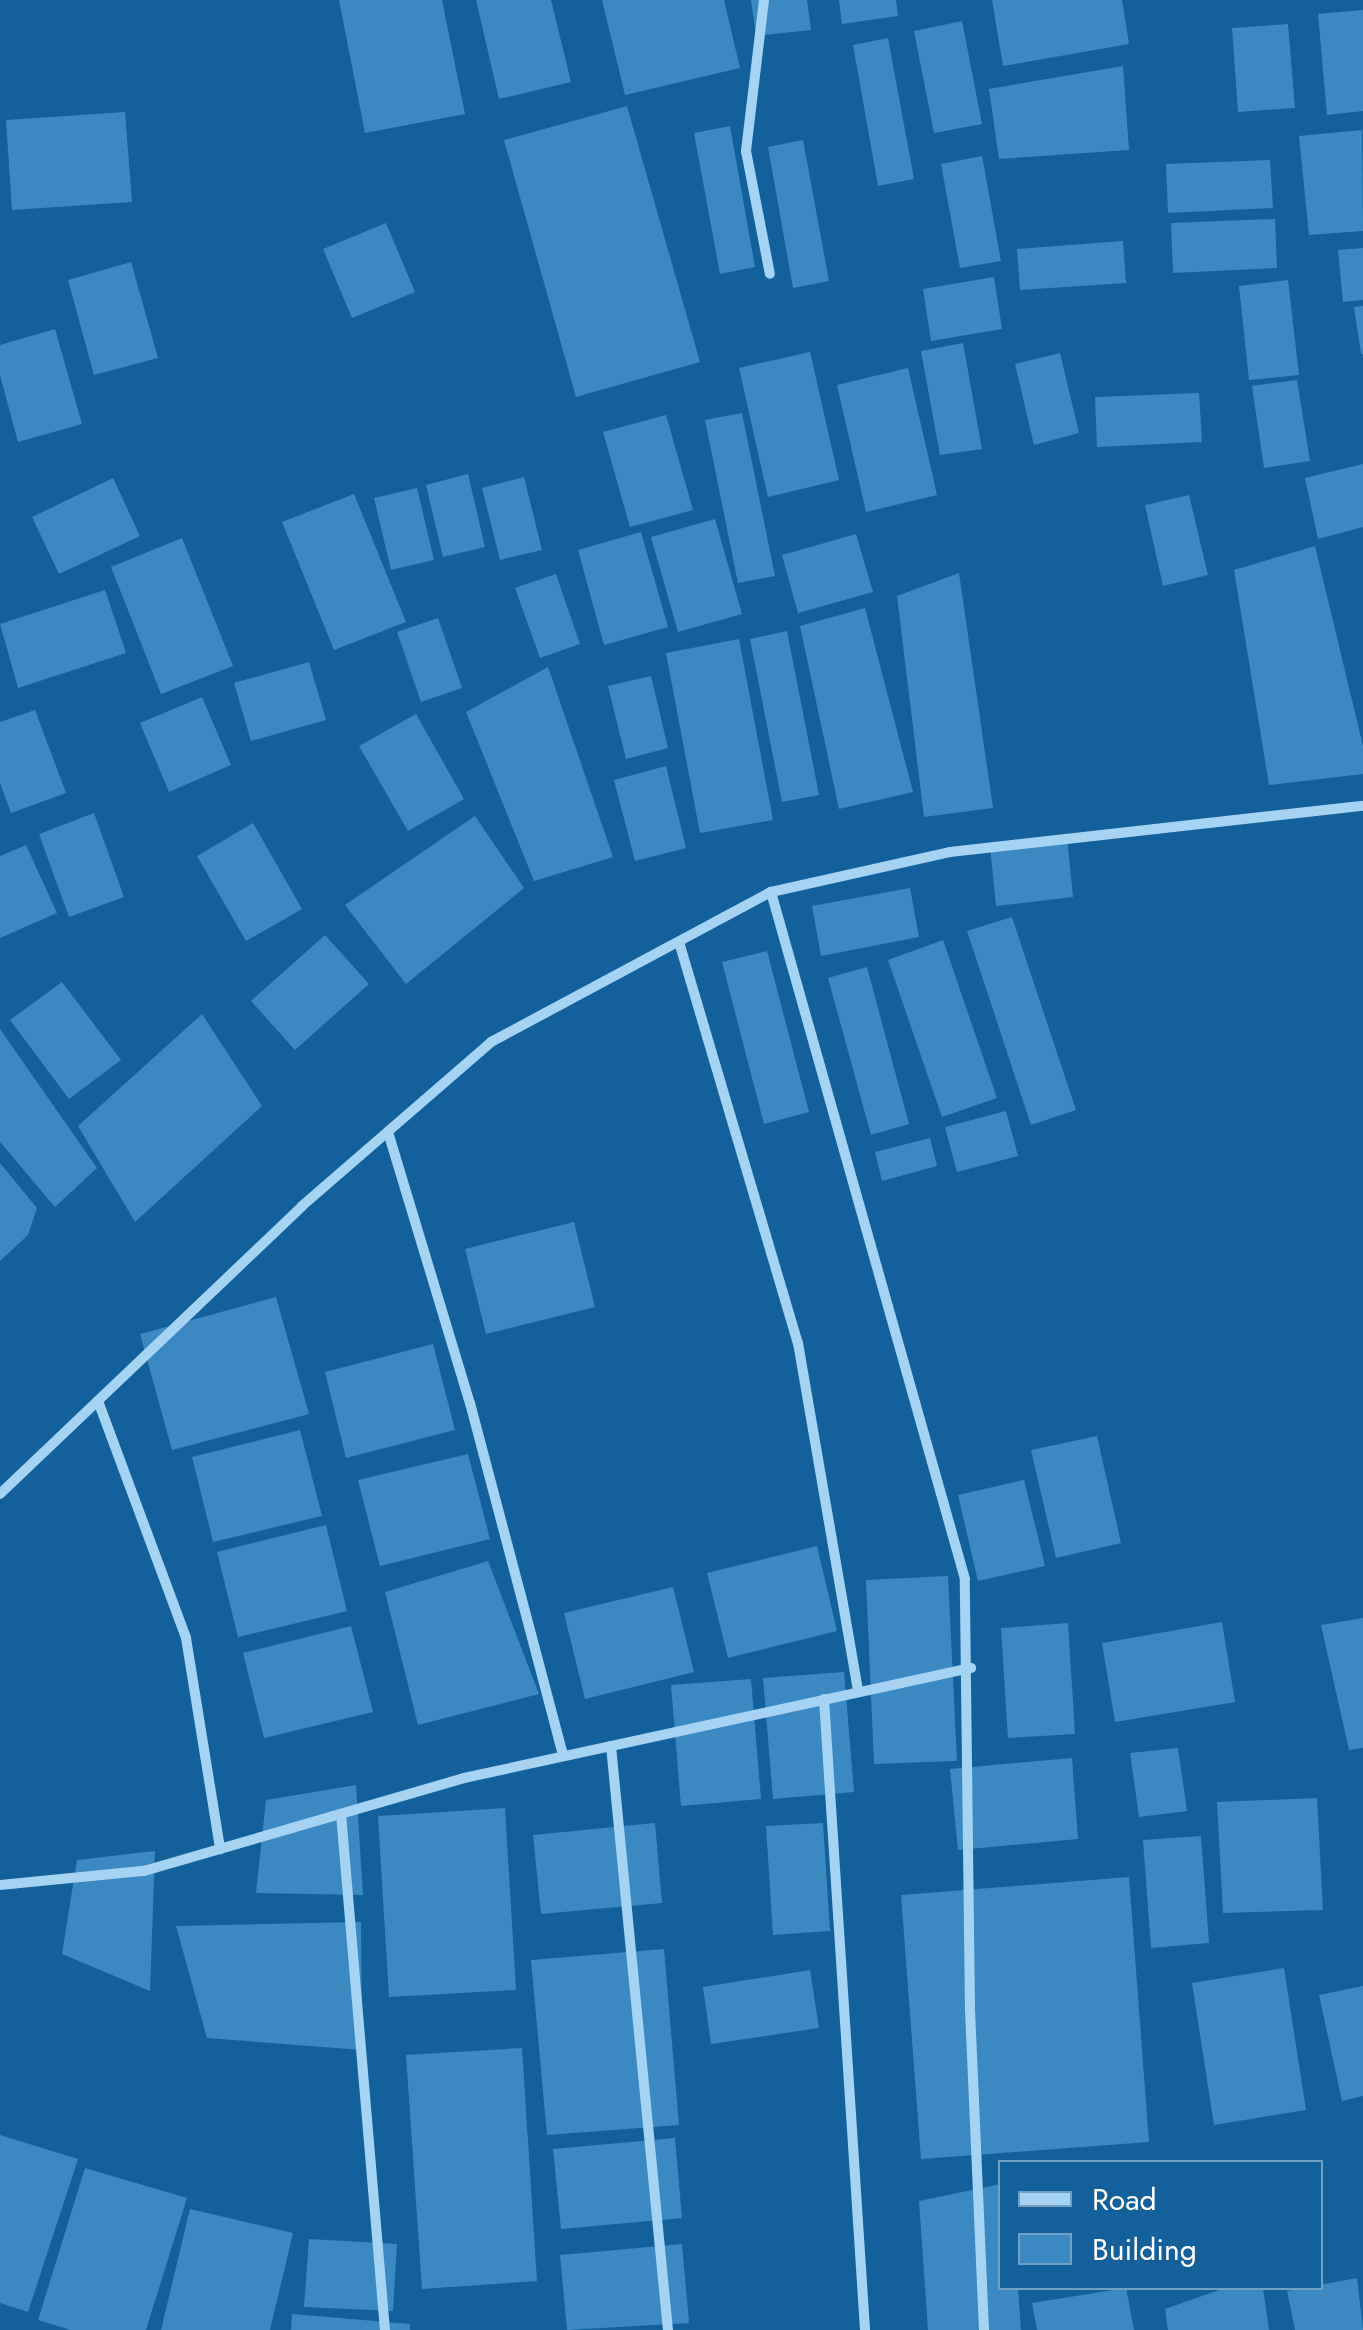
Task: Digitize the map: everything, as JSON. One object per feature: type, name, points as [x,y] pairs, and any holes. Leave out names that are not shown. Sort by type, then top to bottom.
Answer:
[{"type":"street","points":[[764,0],[746,151],[770,274]]},
{"type":"street","points":[[0,1494],[388,1132],[490,1042],[771,892],[950,852],[1363,806]]},
{"type":"street","points":[[771,892],[965,1579],[970,1668],[970,2010],[984,2330]]},
{"type":"street","points":[[680,942],[798,1343],[858,1692]]},
{"type":"street","points":[[388,1132],[470,1403],[563,1756]]},
{"type":"street","points":[[98,1401],[186,1638],[220,1849]]},
{"type":"street","points":[[0,1885],[144,1871],[563,1756],[970,1668]]},
{"type":"street","points":[[824,1699],[865,2330]]},
{"type":"street","points":[[611,1746],[668,2330]]},
{"type":"street","points":[[341,1814],[385,2330]]},
{"type":"building","points":[[339,0],[442,0],[465,114],[365,133]]},
{"type":"building","points":[[476,0],[551,0],[571,82],[499,99]]},
{"type":"building","points":[[602,0],[724,0],[740,68],[625,95]]},
{"type":"building","points":[[751,0],[807,0],[811,30],[756,36]]},
{"type":"building","points":[[839,0],[896,0],[898,16],[842,24]]},
{"type":"building","points":[[992,0],[1122,0],[1129,44],[1003,66]]},
{"type":"building","points":[[1363,10],[1363,111],[1327,115],[1318,14]]},
{"type":"building","points":[[962,21],[982,124],[934,133],[914,31]]},
{"type":"building","points":[[1288,24],[1295,108],[1238,112],[1232,28]]},
{"type":"building","points":[[888,38],[914,179],[878,186],[853,45]]},
{"type":"building","points":[[1123,66],[1129,150],[999,159],[989,89]]},
{"type":"building","points":[[627,106],[700,362],[576,397],[504,140]]},
{"type":"building","points":[[125,112],[132,202],[12,210],[6,120]]},
{"type":"building","points":[[730,126],[755,267],[720,274],[694,133]]},
{"type":"building","points":[[1362,130],[1363,231],[1309,235],[1299,136]]},
{"type":"building","points":[[803,140],[829,281],[793,288],[768,147]]},
{"type":"building","points":[[982,156],[1001,261],[960,268],[941,164]]},
{"type":"building","points":[[1270,160],[1273,208],[1168,213],[1166,164]]},
{"type":"building","points":[[1275,219],[1277,268],[1173,273],[1171,223]]},
{"type":"building","points":[[386,223],[415,292],[352,318],[323,249]]},
{"type":"building","points":[[1123,241],[1126,283],[1020,290],[1017,249]]},
{"type":"building","points":[[1363,248],[1363,300],[1343,302],[1338,250]]},
{"type":"building","points":[[131,262],[158,358],[94,375],[68,280]]},
{"type":"building","points":[[994,277],[1002,329],[931,341],[923,289]]},
{"type":"building","points":[[1288,280],[1299,375],[1249,380],[1239,286]]},
{"type":"building","points":[[1363,306],[1363,354],[1361,354],[1354,307]]},
{"type":"building","points":[[55,329],[82,424],[18,442],[0,375],[0,345]]},
{"type":"building","points":[[963,343],[982,449],[940,455],[921,351]]},
{"type":"building","points":[[810,352],[839,480],[768,497],[739,368]]},
{"type":"building","points":[[1060,353],[1079,433],[1034,445],[1015,364]]},
{"type":"building","points":[[908,368],[937,495],[866,512],[837,385]]},
{"type":"building","points":[[1297,380],[1310,461],[1264,468],[1252,386]]},
{"type":"building","points":[[1199,393],[1202,442],[1097,447],[1095,397]]},
{"type":"building","points":[[742,413],[775,576],[738,583],[705,420]]},
{"type":"building","points":[[666,415],[693,510],[630,527],[603,432]]},
{"type":"building","points":[[1363,464],[1363,527],[1318,539],[1305,478]]},
{"type":"building","points":[[468,474],[485,547],[443,557],[426,485]]},
{"type":"building","points":[[524,477],[542,550],[500,560],[482,488]]},
{"type":"building","points":[[113,478],[140,536],[59,574],[32,517]]},
{"type":"building","points":[[417,488],[434,560],[391,570],[374,498]]},
{"type":"building","points":[[354,494],[406,622],[334,650],[282,522]]},
{"type":"building","points":[[1189,495],[1208,575],[1163,586],[1145,505]]},
{"type":"building","points":[[715,519],[742,614],[678,632],[651,537]]},
{"type":"building","points":[[641,532],[668,627],[604,645],[578,550]]},
{"type":"building","points":[[856,534],[873,592],[798,613],[782,555]]},
{"type":"building","points":[[182,538],[233,666],[161,694],[111,567]]},
{"type":"building","points":[[1315,546],[1363,746],[1363,774],[1269,785],[1234,570]]},
{"type":"building","points":[[959,573],[993,808],[924,817],[897,596]]},
{"type":"building","points":[[556,574],[580,644],[540,658],[515,588]]},
{"type":"building","points":[[105,590],[126,653],[18,688],[0,624]]},
{"type":"building","points":[[865,608],[913,792],[839,809],[800,626]]},
{"type":"building","points":[[438,618],[462,688],[421,702],[397,632]]},
{"type":"building","points":[[787,631],[819,795],[782,802],[750,639]]},
{"type":"building","points":[[739,639],[773,820],[700,833],[666,653]]},
{"type":"building","points":[[309,662],[326,720],[251,741],[234,683]]},
{"type":"building","points":[[548,667],[613,857],[534,881],[466,712]]},
{"type":"building","points":[[651,676],[668,748],[626,759],[608,686]]},
{"type":"building","points":[[202,697],[231,765],[169,792],[140,723]]},
{"type":"building","points":[[35,710],[66,793],[11,813],[0,783],[0,722]]},
{"type":"building","points":[[416,714],[464,799],[408,831],[359,746]]},
{"type":"building","points":[[666,766],[686,848],[635,861],[614,780]]},
{"type":"building","points":[[94,813],[124,897],[69,917],[39,834]]},
{"type":"building","points":[[475,816],[524,888],[406,984],[345,905]]},
{"type":"building","points":[[253,823],[302,909],[246,941],[197,856]]},
{"type":"building","points":[[1067,837],[1073,897],[996,906],[990,846]]},
{"type":"building","points":[[26,845],[57,913],[0,938],[0,856]]},
{"type":"building","points":[[910,888],[919,937],[821,956],[812,906]]},
{"type":"building","points":[[1012,917],[1076,1110],[1031,1125],[967,931]]},
{"type":"building","points":[[325,935],[369,984],[295,1050],[251,1001]]},
{"type":"building","points":[[943,940],[997,1098],[942,1117],[888,960]]},
{"type":"building","points":[[767,951],[809,1112],[764,1124],[722,962]]},
{"type":"building","points":[[867,967],[909,1124],[871,1135],[828,978]]},
{"type":"building","points":[[62,982],[121,1060],[69,1099],[10,1020]]},
{"type":"building","points":[[202,1014],[262,1106],[135,1222],[78,1126]]},
{"type":"building","points":[[0,1029],[97,1168],[55,1207],[0,1142]]},
{"type":"building","points":[[1006,1111],[1018,1156],[957,1172],[945,1127]]},
{"type":"building","points":[[930,1138],[937,1166],[882,1181],[875,1152]]},
{"type":"building","points":[[0,1163],[37,1208],[28,1235],[0,1261]]},
{"type":"building","points":[[574,1222],[595,1307],[486,1334],[465,1249]]},
{"type":"building","points":[[276,1297],[309,1414],[172,1450],[140,1334]]},
{"type":"building","points":[[433,1344],[455,1430],[346,1458],[325,1372]]},
{"type":"building","points":[[300,1430],[322,1516],[213,1542],[192,1457]]},
{"type":"building","points":[[1097,1436],[1121,1543],[1056,1558],[1031,1450]]},
{"type":"building","points":[[468,1454],[490,1539],[380,1566],[358,1480]]},
{"type":"building","points":[[1024,1480],[1045,1566],[978,1581],[958,1495]]},
{"type":"building","points":[[326,1525],[347,1611],[238,1637],[217,1552]]},
{"type":"building","points":[[817,1546],[837,1631],[728,1658],[707,1573]]},
{"type":"building","points":[[488,1561],[539,1694],[418,1725],[385,1592]]},
{"type":"building","points":[[948,1576],[957,1761],[874,1764],[866,1580]]},
{"type":"building","points":[[673,1587],[694,1672],[585,1699],[564,1613]]},
{"type":"building","points":[[1363,1618],[1363,1748],[1349,1750],[1321,1625]]},
{"type":"building","points":[[1222,1622],[1235,1702],[1115,1722],[1102,1643]]},
{"type":"building","points":[[1068,1623],[1075,1734],[1008,1738],[1001,1628]]},
{"type":"building","points":[[351,1626],[373,1712],[264,1738],[243,1653]]},
{"type":"building","points":[[844,1672],[854,1792],[773,1799],[763,1678]]},
{"type":"building","points":[[751,1679],[761,1799],[681,1806],[671,1685]]},
{"type":"building","points":[[1178,1748],[1187,1811],[1139,1817],[1130,1753]]},
{"type":"building","points":[[1072,1758],[1078,1839],[958,1850],[950,1769]]},
{"type":"building","points":[[356,1785],[363,1895],[256,1893],[266,1800]]},
{"type":"building","points":[[1317,1798],[1323,1910],[1223,1913],[1217,1802]]},
{"type":"building","points":[[505,1808],[516,1990],[389,1997],[378,1816]]},
{"type":"building","points":[[655,1823],[662,1903],[541,1914],[533,1835]]},
{"type":"building","points":[[823,1823],[830,1931],[773,1935],[766,1826]]},
{"type":"building","points":[[1201,1836],[1209,1943],[1151,1948],[1143,1840]]},
{"type":"building","points":[[155,1851],[150,1991],[62,1954],[77,1860]]},
{"type":"building","points":[[1129,1877],[1149,2142],[921,2159],[901,1895]]},
{"type":"building","points":[[361,1922],[362,2050],[207,2038],[176,1926]]},
{"type":"building","points":[[664,1949],[679,2125],[547,2135],[531,1960]]},
{"type":"building","points":[[1284,1968],[1306,2110],[1214,2125],[1192,1983]]},
{"type":"building","points":[[810,1970],[819,2028],[711,2044],[703,1987]]},
{"type":"building","points":[[1363,1986],[1363,2096],[1342,2101],[1319,1995]]},
{"type":"building","points":[[522,2048],[537,2281],[422,2289],[406,2055]]},
{"type":"building","points":[[0,2135],[78,2159],[28,2312],[0,2303]]},
{"type":"building","points":[[675,2138],[682,2218],[561,2229],[553,2149]]},
{"type":"building","points":[[85,2168],[187,2198],[146,2330],[71,2330],[38,2320]]},
{"type":"building","points":[[998,2185],[998,2290],[1018,2290],[1021,2330],[928,2330],[919,2201]]},
{"type":"building","points":[[190,2209],[293,2233],[270,2330],[161,2330]]},
{"type":"building","points":[[309,2239],[397,2244],[393,2311],[304,2307]]},
{"type":"building","points":[[682,2244],[689,2323],[567,2330],[560,2255]]},
{"type":"building","points":[[1357,2278],[1363,2330],[1295,2330],[1287,2291],[1323,2290],[1323,2284]]},
{"type":"building","points":[[1126,2290],[1134,2330],[1037,2330],[1032,2303]]},
{"type":"building","points":[[1219,2290],[1263,2290],[1269,2330],[1168,2330],[1165,2309]]},
{"type":"building","points":[[292,2314],[410,2324],[410,2330],[291,2330]]}]
